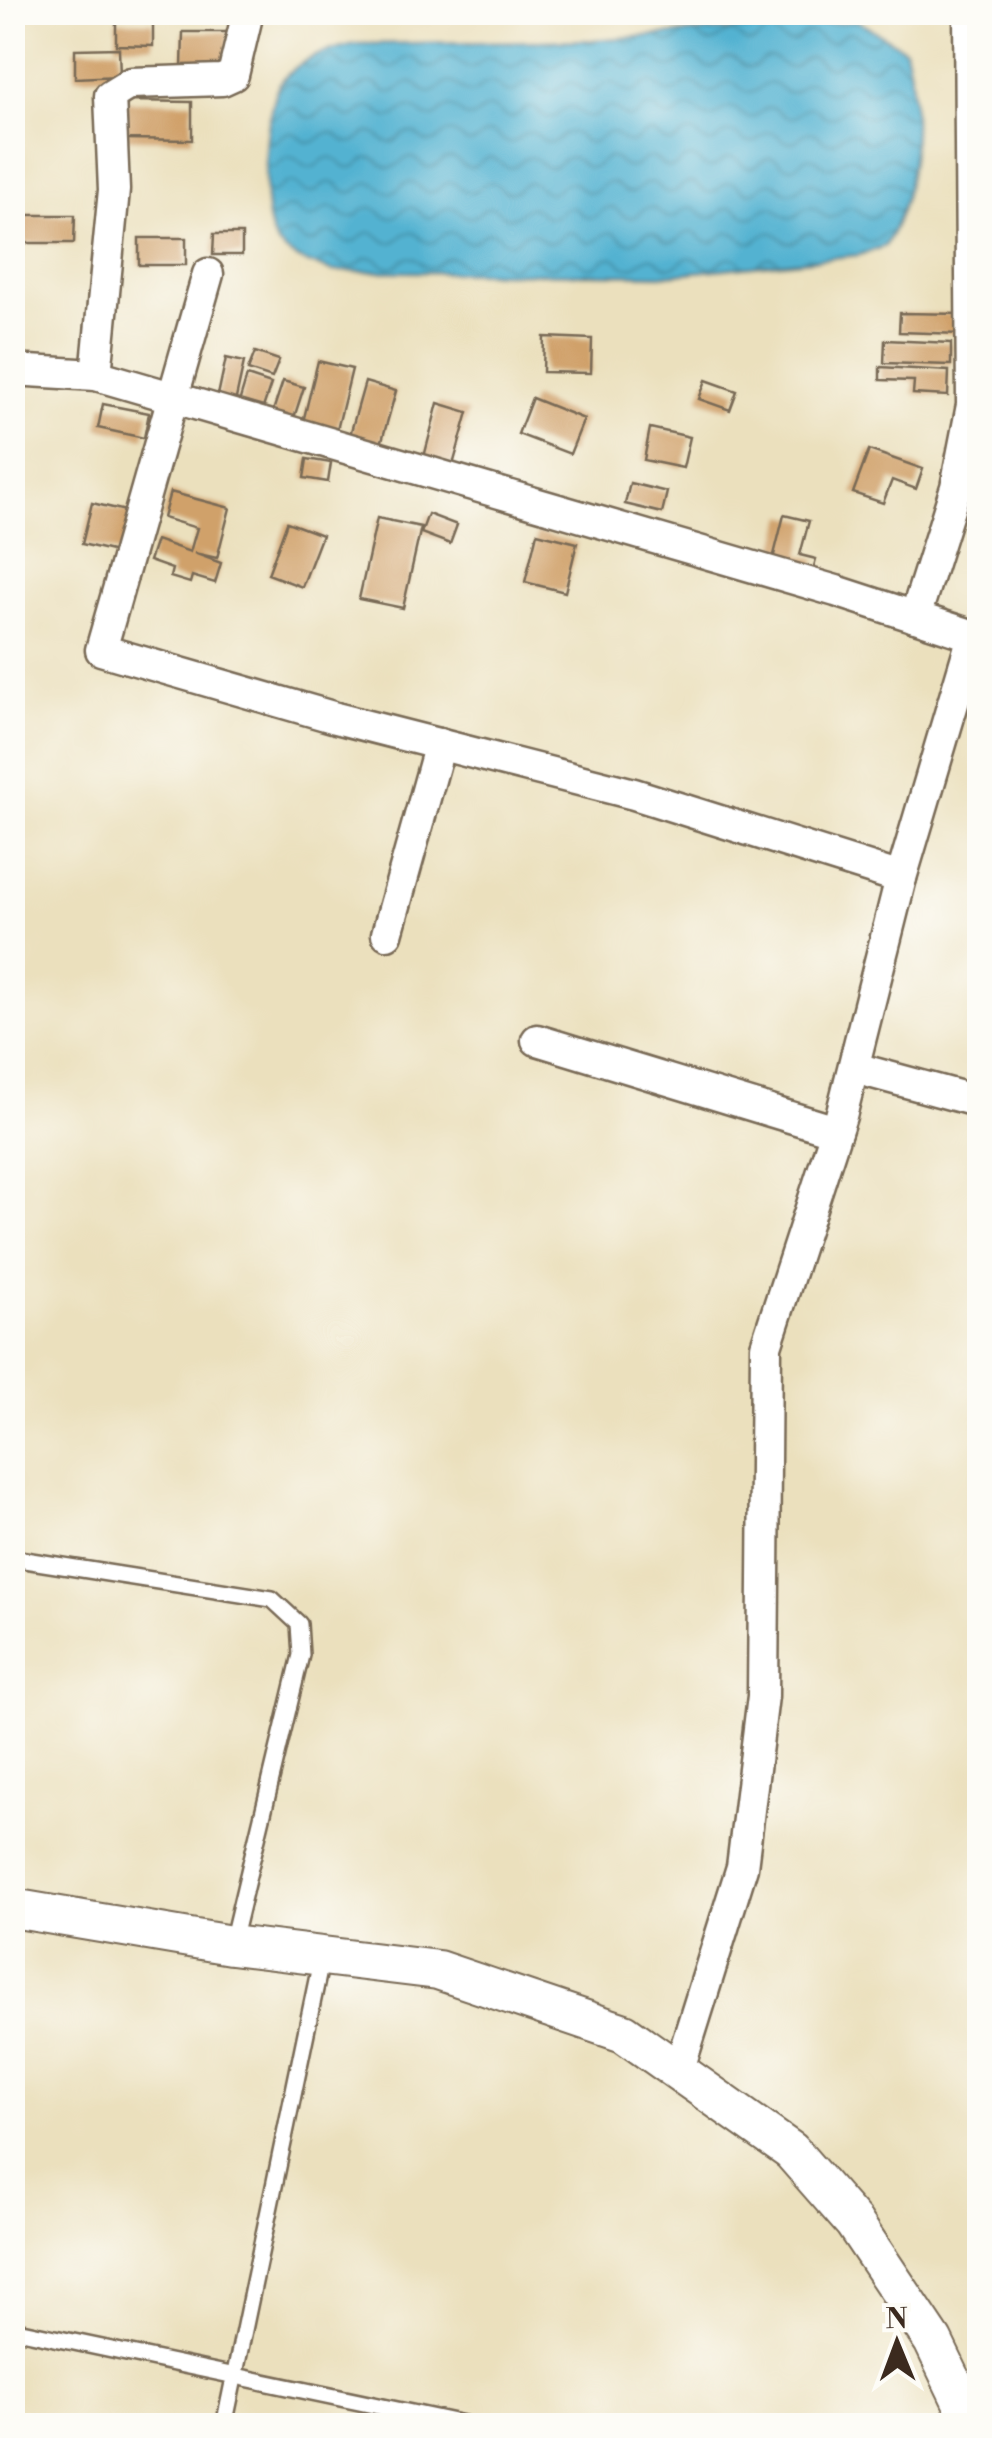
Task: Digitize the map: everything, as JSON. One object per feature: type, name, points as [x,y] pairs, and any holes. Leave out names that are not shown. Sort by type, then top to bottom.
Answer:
[{"type":"street","points":[[96,375],[114,190],[110,96],[131,83],[222,80],[233,75],[248,12]]},
{"type":"street","points":[[915,617],[956,487],[976,406],[969,12]]},
{"type":"street","points":[[208,274],[101,650],[634,794],[902,878]]},
{"type":"street","points":[[12,370],[96,375],[976,637],[902,878],[836,1131],[766,1346],[764,1696],[742,1867],[678,2072]]},
{"type":"street","points":[[388,934],[440,744]]},
{"type":"street","points":[[537,1040],[836,1131]]},
{"type":"street","points":[[854,1068],[980,1102]]},
{"type":"street","points":[[12,1908],[231,1945],[438,1970],[624,2033],[791,2151],[854,2223],[933,2342],[968,2412],[969,2426]]},
{"type":"lane","points":[[12,1558],[272,1599],[299,1624],[301,1655],[231,1945]]},
{"type":"lane","points":[[224,2426],[273,2174],[322,1956]]},
{"type":"lane","points":[[12,2329],[464,2424]]},
{"type":"water","points":[[858,21],[905,49],[913,98],[910,176],[885,246],[859,255],[666,275],[332,271],[289,254],[271,231],[265,164],[274,96],[287,75],[324,53],[355,44],[593,40]]},
{"type":"building","points":[[116,21],[153,22],[153,46],[116,45]]},
{"type":"building","points":[[183,32],[228,32],[227,69],[182,68]]},
{"type":"building","points":[[119,48],[120,76],[75,78],[75,49]]},
{"type":"building","points":[[127,101],[192,102],[192,140],[126,139]]},
{"type":"building","points":[[12,215],[75,215],[74,243],[12,243]]},
{"type":"building","points":[[214,234],[242,234],[242,255],[213,255]]},
{"type":"building","points":[[139,238],[186,238],[186,265],[139,265]]},
{"type":"building","points":[[900,313],[963,314],[962,334],[899,332]]},
{"type":"building","points":[[544,337],[592,339],[591,373],[543,372]]},
{"type":"building","points":[[885,340],[951,343],[951,365],[884,363]]},
{"type":"building","points":[[255,352],[279,360],[272,378],[248,370]]},
{"type":"building","points":[[226,358],[244,362],[235,403],[217,400]]},
{"type":"building","points":[[318,361],[352,369],[336,434],[302,426]]},
{"type":"building","points":[[880,367],[949,371],[948,396],[913,394],[914,381],[880,380]]},
{"type":"building","points":[[247,376],[271,384],[261,414],[238,406]]},
{"type":"building","points":[[706,380],[737,391],[730,410],[699,399]]},
{"type":"building","points":[[283,381],[304,387],[292,424],[271,417]]},
{"type":"building","points":[[365,382],[396,391],[381,444],[350,435]]},
{"type":"building","points":[[532,398],[584,419],[570,454],[518,434]]},
{"type":"building","points":[[438,403],[468,412],[453,465],[424,457]]},
{"type":"building","points":[[103,404],[149,413],[144,438],[98,428]]},
{"type":"building","points":[[650,428],[690,437],[683,468],[644,460]]},
{"type":"building","points":[[869,450],[923,469],[916,489],[892,480],[883,503],[853,493]]},
{"type":"building","points":[[307,459],[331,463],[328,482],[304,478]]},
{"type":"building","points":[[630,483],[667,492],[662,513],[625,504]]},
{"type":"building","points":[[170,492],[230,508],[217,558],[194,553],[221,563],[215,583],[192,576],[190,583],[170,577],[172,569],[149,561],[156,540],[190,552],[197,528],[163,518]]},
{"type":"building","points":[[92,503],[134,513],[124,554],[82,544]]},
{"type":"building","points":[[428,514],[457,525],[450,544],[421,533]]},
{"type":"building","points":[[784,515],[809,521],[800,555],[816,559],[811,577],[771,567]]},
{"type":"building","points":[[377,518],[421,527],[403,608],[359,599]]},
{"type":"building","points":[[287,522],[322,535],[302,587],[268,574]]},
{"type":"building","points":[[537,533],[577,543],[565,592],[525,582]]}]
